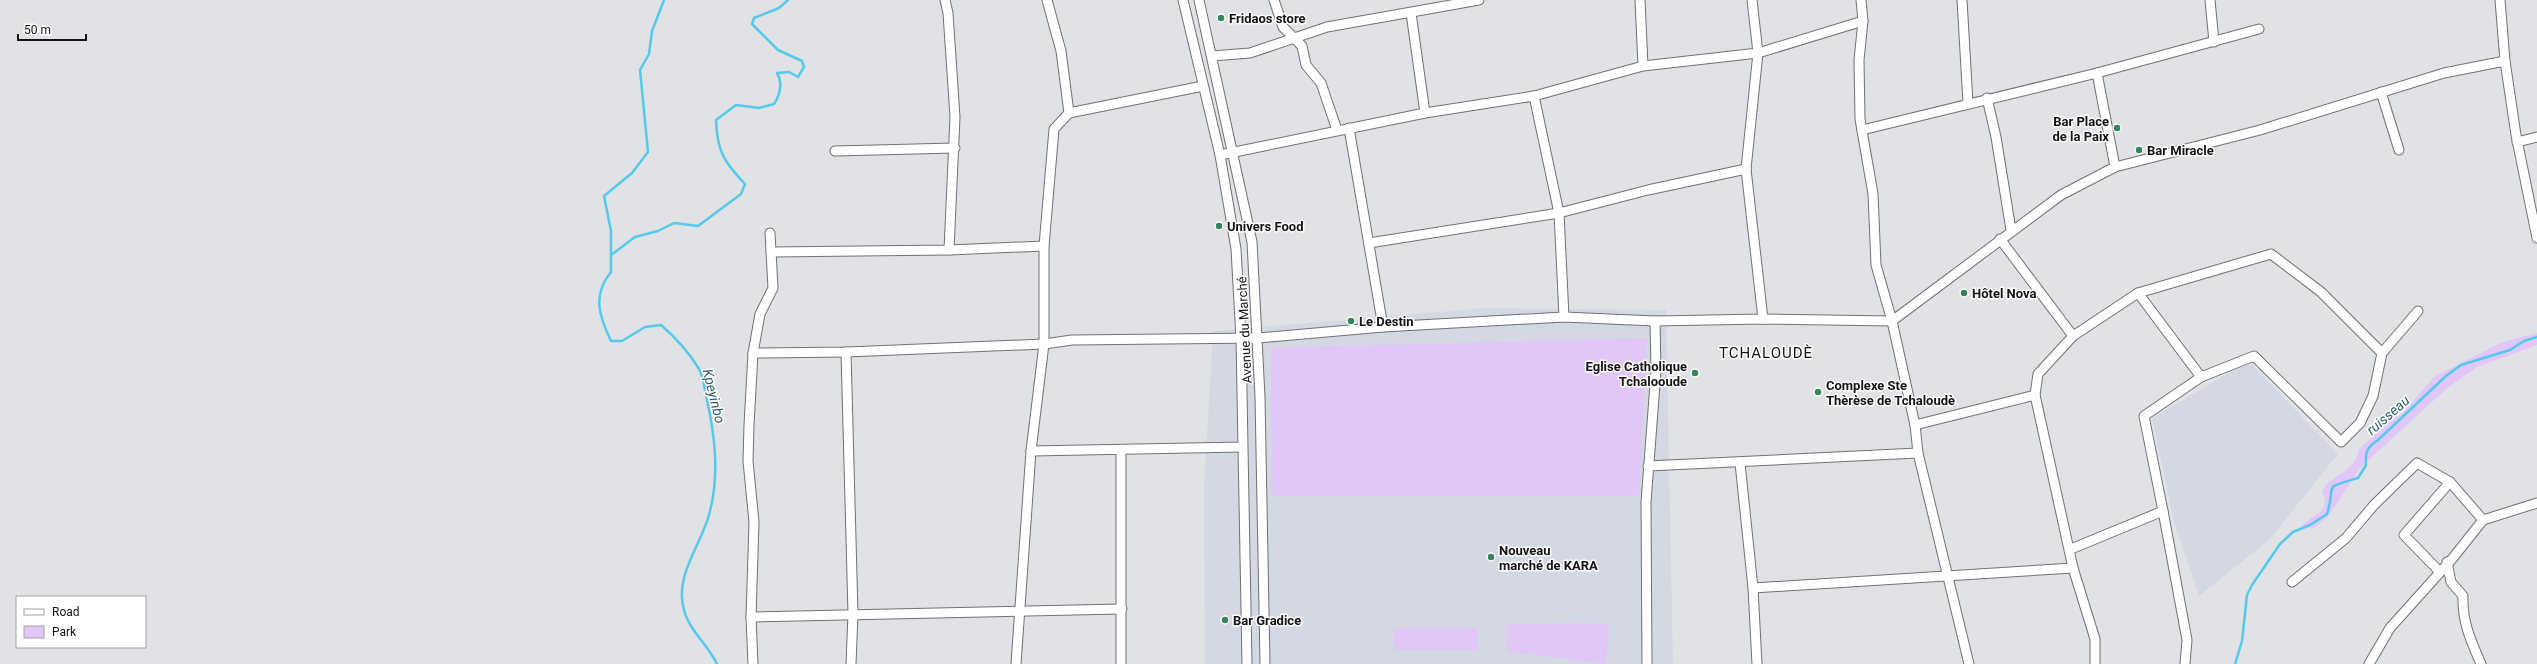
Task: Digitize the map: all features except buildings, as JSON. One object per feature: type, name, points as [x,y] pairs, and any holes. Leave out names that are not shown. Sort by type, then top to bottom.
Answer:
[{"type":"street","points":[[945,0],[948,12],[955,148],[949,250]]},
{"type":"street","points":[[1047,0],[1061,51],[1068,113]]},
{"type":"street","points":[[1184,2],[1200,0]]},
{"type":"street","name":"Avenue du Marché","points":[[1200,0],[1234,152],[1252,242],[1258,338],[1265,664]]},
{"type":"street","points":[[1274,0],[1283,27],[1291,37],[1302,46],[1306,65],[1321,83],[1337,130]]},
{"type":"street","points":[[1212,56],[1250,53],[1291,37],[1327,27],[1480,0]]},
{"type":"street","points":[[1640,0],[1643,66]]},
{"type":"street","points":[[1752,0],[1758,53],[1746,169],[1763,319]]},
{"type":"street","points":[[1861,0],[1863,21],[1859,60],[1862,130],[1873,194],[1876,266],[1892,321],[1915,425],[1918,453],[1969,664]]},
{"type":"street","points":[[1968,103],[1962,1],[1972,0]]},
{"type":"street","points":[[2210,0],[2214,42]]},
{"type":"street","points":[[2500,0],[2505,61],[2517,138],[2537,238]]},
{"type":"street","name":"Avenue du Marché","points":[[1184,2],[1220,155],[1236,249],[1241,339],[1247,664]]},
{"type":"street","points":[[1411,13],[1426,113]]},
{"type":"street","points":[[1220,155],[1426,113],[1534,96],[1643,66],[1758,53],[1863,21]]},
{"type":"street","points":[[1862,130],[1987,98],[2097,73],[2258,29]]},
{"type":"street","points":[[753,353],[846,352],[1044,344],[1079,340],[1241,339],[1383,327],[1564,317],[1655,321],[1763,319],[1892,321],[2011,230],[2061,194],[2115,167],[2260,130],[2444,73],[2505,61]]},
{"type":"street","points":[[2097,73],[2115,167]]},
{"type":"street","points":[[1016,664],[1021,611],[1031,452],[1044,344],[1044,246],[1054,129],[1068,113],[1203,86]]},
{"type":"street","points":[[2381,92],[2398,150]]},
{"type":"street","points":[[1534,96],[1559,213],[1564,317]]},
{"type":"street","points":[[1987,98],[1996,136],[2011,230]]},
{"type":"street","points":[[1349,128],[1383,327]]},
{"type":"street","points":[[2517,138],[2537,137]]},
{"type":"street","points":[[835,152],[955,148]]},
{"type":"street","points":[[1369,243],[1559,213],[1648,190],[1746,169]]},
{"type":"street","points":[[753,664],[751,617],[754,522],[748,461],[753,353],[760,314],[773,288],[770,233]]},
{"type":"street","points":[[2000,239],[2074,336]]},
{"type":"street","points":[[771,252],[949,250],[1044,246]]},
{"type":"street","points":[[2095,664],[2095,639],[2073,568],[2035,395],[2038,374],[2074,336],[2138,293],[2271,254],[2321,292],[2382,353]]},
{"type":"street","points":[[2138,293],[2201,377]]},
{"type":"street","points":[[2185,664],[2187,640],[2144,416],[2201,377],[2254,356],[2341,442],[2360,423],[2373,396],[2382,353],[2418,311]]},
{"type":"street","points":[[1647,664],[1646,502],[1656,371],[1655,321]]},
{"type":"street","points":[[846,352],[853,614],[851,664]]},
{"type":"street","points":[[1915,425],[2035,395]]},
{"type":"street","points":[[1031,452],[1242,447]]},
{"type":"street","points":[[1121,451],[1121,664]]},
{"type":"street","points":[[1648,466],[1740,463],[1918,453]]},
{"type":"street","points":[[1740,463],[1753,588],[1756,664]]},
{"type":"street","points":[[2292,582],[2346,538],[2374,505],[2417,463],[2450,482],[2483,520]]},
{"type":"street","points":[[2440,572],[2404,534],[2450,482]]},
{"type":"street","points":[[2369,664],[2390,628],[2440,572],[2483,520],[2537,503]]},
{"type":"street","points":[[2070,549],[2163,511]]},
{"type":"street","points":[[2447,562],[2451,582],[2463,596],[2462,614],[2467,632],[2481,664]]},
{"type":"street","points":[[1753,588],[1947,578],[2073,568]]},
{"type":"street","points":[[751,617],[1122,609]]},
{"type":"street","points":[[1247,664],[1265,664]]},
{"type":"shaded area","name":"Nouveau marché de KARA","points":[[1486,308],[1666,310],[1673,664],[1205,664],[1204,488],[1213,331]]},
{"type":"shaded area","points":[[2252,365],[2338,454],[2270,539],[2199,596],[2174,522],[2152,418],[2237,368]]},
{"type":"green space","points":[[2537,333],[2537,345],[2477,367],[2446,389],[2362,466],[2327,518],[2314,528],[2301,527],[2322,510],[2325,499],[2322,492],[2326,486],[2353,464],[2359,449],[2390,421],[2402,414],[2434,377],[2500,343]]},
{"type":"green space","points":[[1647,338],[1639,495],[1271,495],[1271,348]]},
{"type":"green space","points":[[1609,623],[1606,664],[1507,651],[1508,624]]},
{"type":"green space","points":[[1394,628],[1477,628],[1477,650],[1393,650]]},
{"type":"waterway","points":[[611,255],[611,231],[604,196],[632,173],[648,152],[640,70],[649,54],[652,31],[664,0]]},
{"type":"waterway","name":"Kpeyinbo","points":[[717,664],[686,617],[682,597],[685,573],[709,515],[714,485],[714,440],[702,374],[677,340],[661,325],[645,327],[622,341],[611,341],[603,323],[599,306],[599,297],[601,289],[611,272],[611,255],[635,237],[658,231],[674,223],[698,226],[741,194],[745,184],[732,169],[723,155],[718,140],[716,120],[736,105],[759,108],[774,104],[780,89],[780,81],[777,73],[789,72],[798,77],[804,67],[802,61],[778,50],[752,24],[754,18],[779,8],[788,0]]},
{"type":"waterway","name":"ruisseau","points":[[2235,664],[2242,641],[2247,595],[2252,585],[2280,544],[2293,532],[2310,525],[2327,514],[2332,488],[2339,484],[2358,478],[2366,465],[2366,453],[2371,445],[2446,376],[2461,365],[2510,350],[2524,341],[2537,337]]},
{"type":"place","name":"Fridaos store","points":[[1221,18]]},
{"type":"place","name":"Bar Place de la Paix","points":[[2117,128]]},
{"type":"place","name":"Bar Miracle","points":[[2139,150]]},
{"type":"place","name":"Univers Food","points":[[1219,226]]},
{"type":"place","name":"Hôtel Nova","points":[[1964,293]]},
{"type":"place","name":"Le Destin","points":[[1351,321]]},
{"type":"place","name":"Eglise Catholique Tchalooude","points":[[1695,373]]},
{"type":"place","name":"Complexe Ste Thèrèse de Tchaloudè","points":[[1818,392]]},
{"type":"place","name":"Nouveau marché de KARA","points":[[1491,557]]},
{"type":"place","name":"Bar Gradice","points":[[1225,620]]},
{"type":"district","name":"TCHALOUDÈ","points":[[1766,353]]}]
